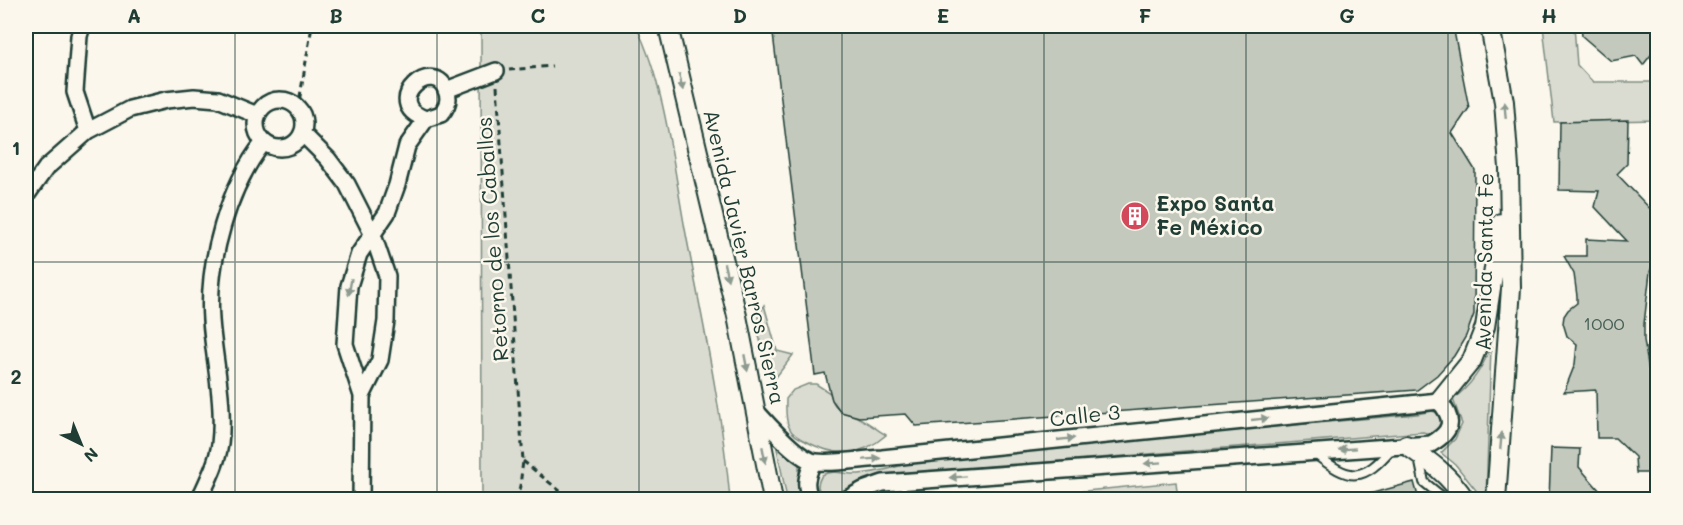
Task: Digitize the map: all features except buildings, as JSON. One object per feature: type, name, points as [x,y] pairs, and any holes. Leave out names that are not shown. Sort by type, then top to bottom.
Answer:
[{"type":"street","points":[[82,26],[79,36],[75,92],[88,131]]},
{"type":"street","name":"Avenida Javier Barros Sierra","points":[[668,26],[737,316],[773,500]]},
{"type":"street","name":"Avenida Santa Fe","points":[[1490,26],[1504,102],[1509,168],[1511,288],[1496,500]]},
{"type":"street","points":[[446,90],[496,71]]},
{"type":"street","points":[[428,78],[440,82],[448,97],[445,109],[434,118],[426,119],[418,116],[409,106],[408,95],[416,83],[428,78]]},
{"type":"street","points":[[26,196],[46,168],[88,131],[130,109],[166,100],[194,97],[218,99],[258,115]]},
{"type":"street","points":[[280,100],[290,102],[297,108],[304,124],[297,141],[280,148],[272,147],[264,142],[255,124],[263,107],[280,100]]},
{"type":"street","points":[[361,500],[362,396],[345,344],[349,286],[359,254],[387,213],[407,146],[426,119]]},
{"type":"street","points":[[302,133],[328,159],[347,184],[373,235],[387,276],[386,321],[380,360],[362,396]]},
{"type":"street","points":[[199,500],[212,472],[220,446],[218,374],[211,318],[213,277],[220,235],[238,181],[264,142]]},
{"type":"street","points":[[845,500],[883,483],[1313,452],[1406,448],[1431,444],[1442,438],[1450,425],[1450,418],[1439,401],[1472,360],[1485,327],[1509,168]]},
{"type":"street","name":"Calle 3","points":[[813,462],[882,458],[1439,401]]},
{"type":"street","points":[[755,410],[786,443],[813,462],[806,483],[807,492],[812,500]]},
{"type":"street","points":[[1406,448],[1448,478],[1459,489],[1465,500]]},
{"type":"lane","points":[[1313,452],[1344,473],[1359,475],[1406,448],[1424,482],[1446,500]]},
{"type":"path","points":[[297,108],[312,26]]},
{"type":"path","points":[[496,71],[552,66]]},
{"type":"path","name":"Retorno de los Caballos","points":[[496,71],[524,461],[516,500]]},
{"type":"path","points":[[524,461],[571,500]]},
{"type":"shaded area","points":[[481,26],[636,26],[654,73],[667,125],[717,398],[730,499],[482,499]]},
{"type":"shaded area","points":[[1543,26],[1574,26],[1577,65],[1593,82],[1657,82],[1657,120],[1554,122]]},
{"type":"shaded area","points":[[764,305],[777,351],[793,355],[773,381],[770,379],[758,332],[758,317]]},
{"type":"shaded area","points":[[1491,347],[1486,499],[1483,499],[1455,464],[1441,453],[1455,439],[1462,424],[1453,399],[1476,376]]},
{"type":"shaded area","points":[[808,384],[816,384],[830,393],[838,409],[861,419],[886,435],[867,447],[848,452],[818,447],[796,436],[788,424],[786,399],[793,390]]},
{"type":"shaded area","points":[[1432,411],[1446,418],[1437,436],[1423,432],[897,474],[869,480],[831,498],[825,498],[818,487],[822,475],[827,473],[876,472],[923,458]]},
{"type":"shaded area","points":[[776,444],[792,459],[799,462],[799,492],[802,499],[787,499]]},
{"type":"shaded area","points":[[1176,482],[1178,499],[1004,499]]},
{"type":"place","name":"Expo Santa Fe México","points":[[1135,216]]}]
